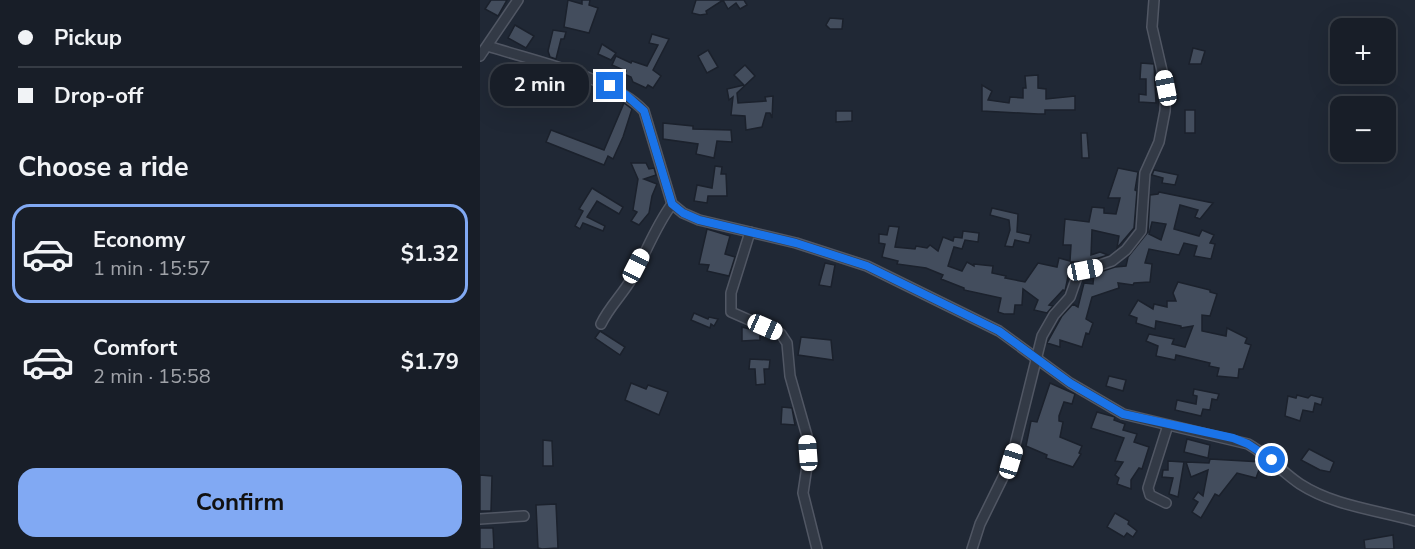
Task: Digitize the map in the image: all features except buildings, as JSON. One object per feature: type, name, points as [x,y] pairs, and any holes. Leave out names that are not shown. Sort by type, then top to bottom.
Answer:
[{"type":"street","points":[[480,56],[518,0]]},
{"type":"street","points":[[972,549],[980,525],[1011,461],[1042,336],[1054,315],[1070,297],[1078,274],[1112,261],[1126,250],[1141,231],[1145,173],[1159,142],[1165,111],[1166,88],[1152,27],[1154,0]]},
{"type":"street","points":[[488,46],[610,86],[636,103],[644,111],[672,204],[683,213],[699,220],[796,243],[867,266],[999,331],[1070,383],[1123,414],[1248,444],[1263,452],[1300,484],[1364,509],[1415,521]]},
{"type":"street","points":[[601,324],[632,277],[658,224],[672,204]]},
{"type":"street","points":[[750,232],[731,293],[731,312],[781,334],[787,343],[790,376],[807,436],[808,453],[803,493],[817,549]]},
{"type":"street","points":[[1166,503],[1150,495],[1148,488],[1168,425]]},
{"type":"street","points":[[480,519],[524,516]]},
{"type":"route","points":[[610,86],[626,95],[644,111],[672,204],[683,213],[699,220],[796,243],[867,266],[999,331],[1070,383],[1123,414],[1233,438],[1263,452],[1272,460]]}]
